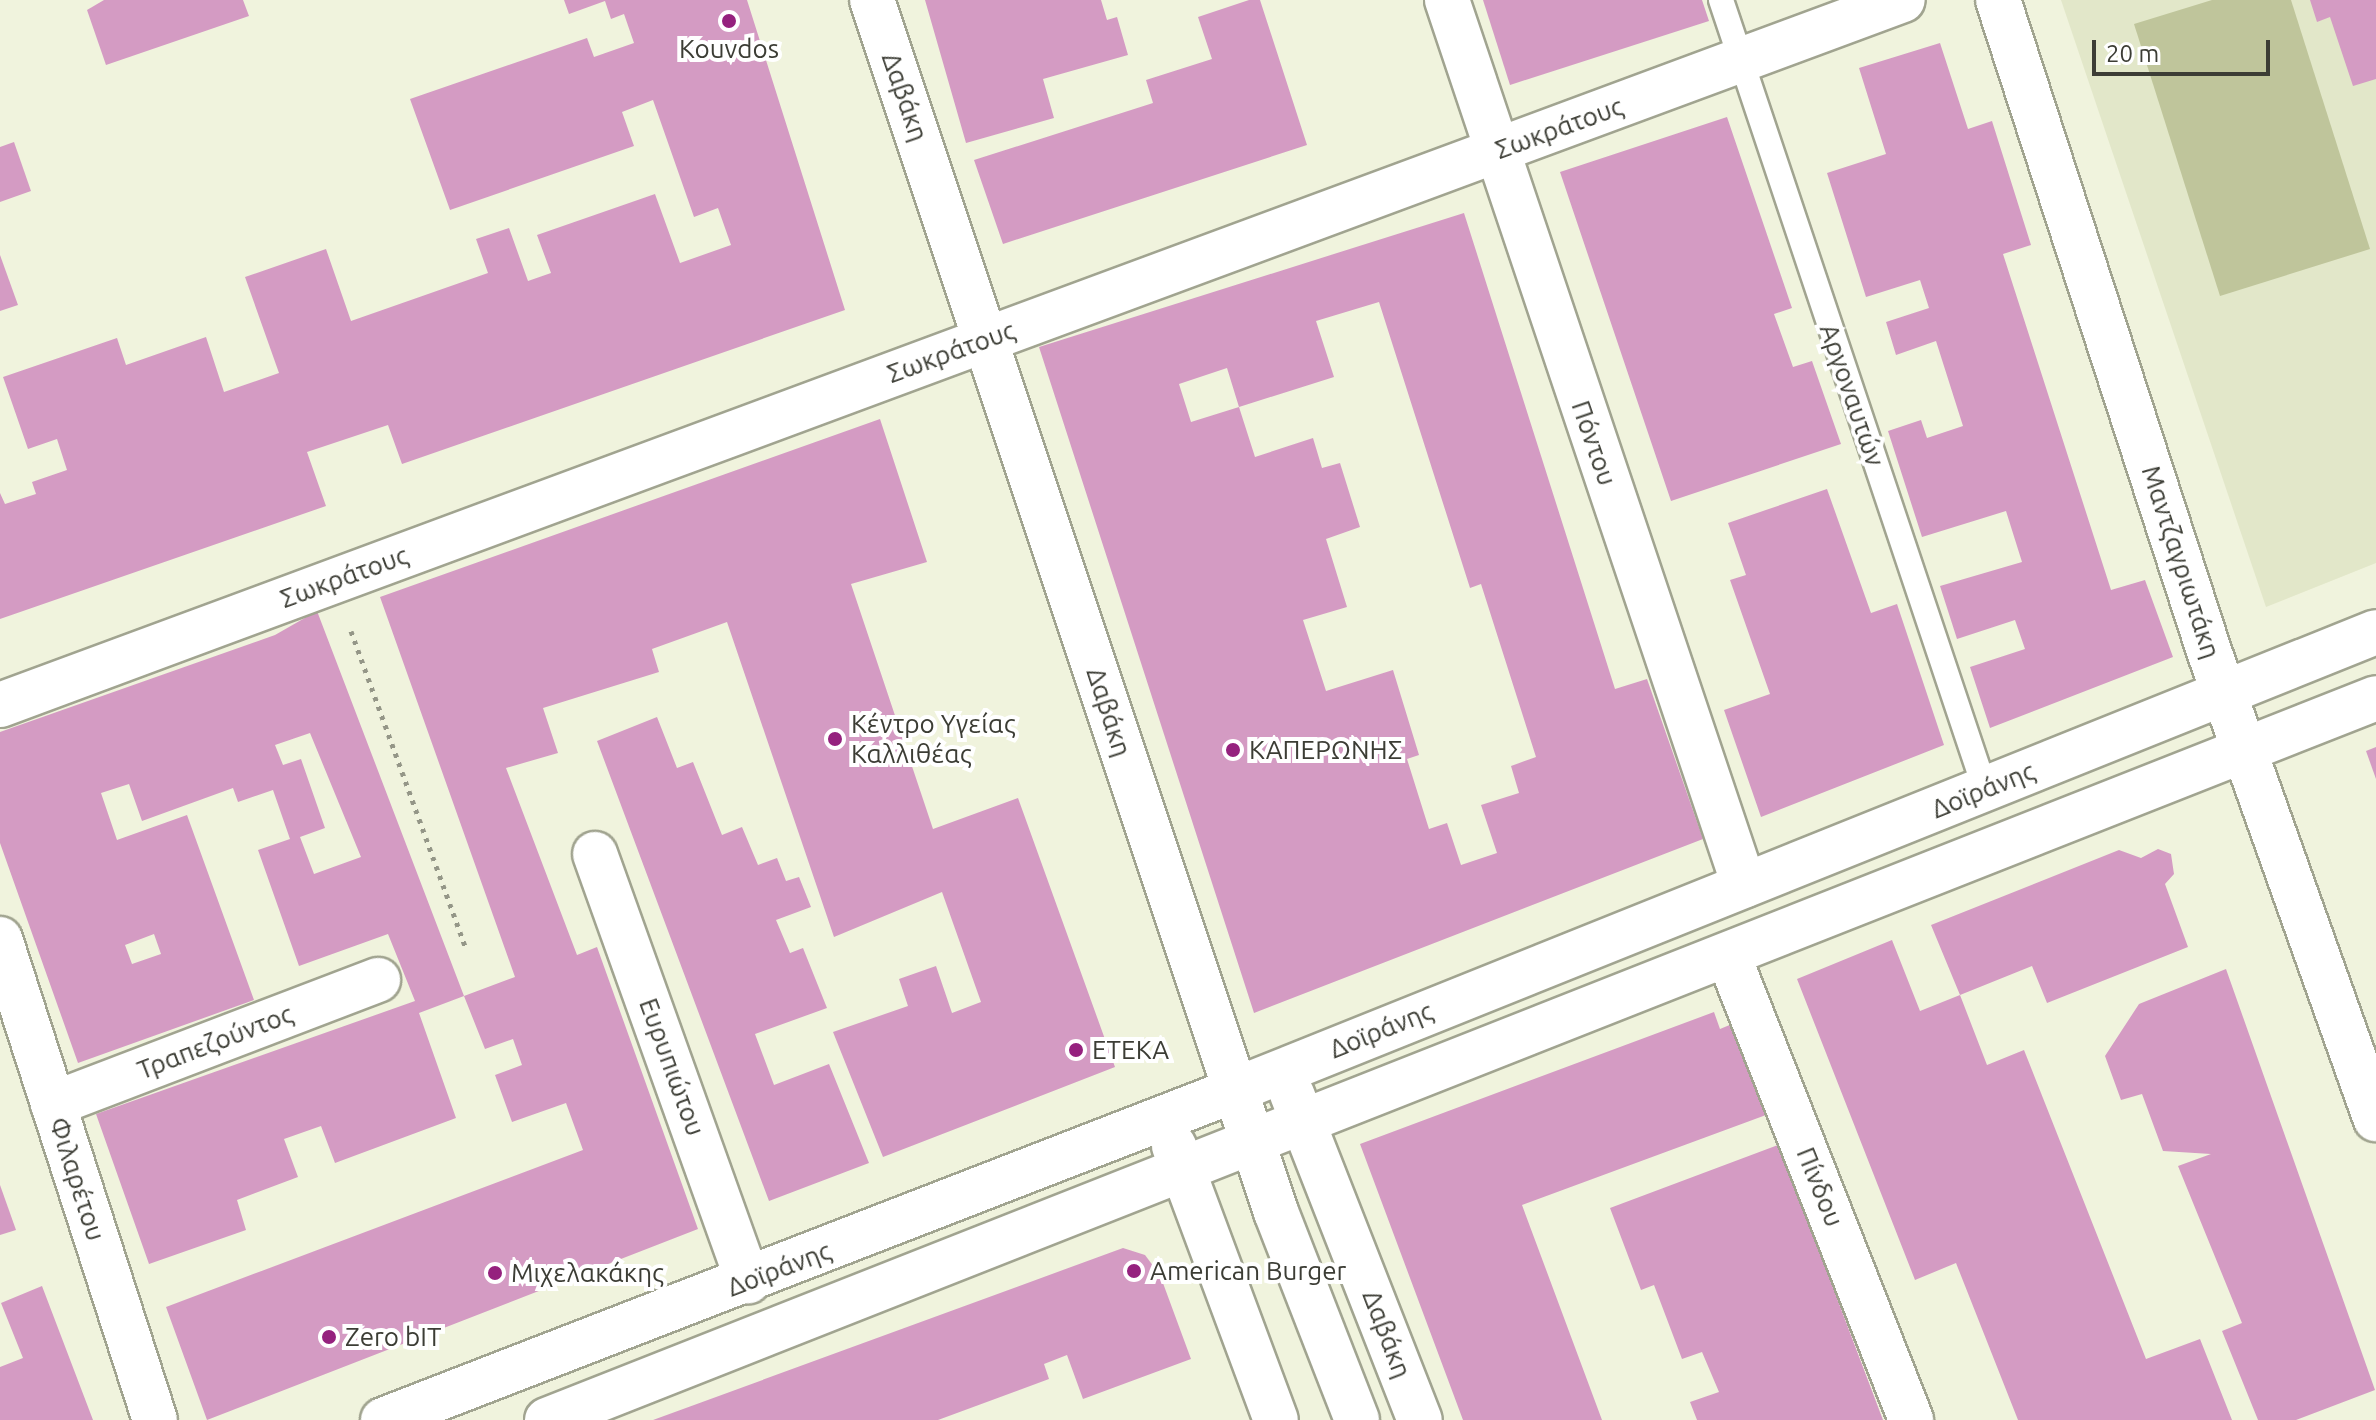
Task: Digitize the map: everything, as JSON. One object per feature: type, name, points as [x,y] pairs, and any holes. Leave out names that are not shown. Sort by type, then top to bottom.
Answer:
[{"type":"street","name":"Δαβάκη","points":[[872,0],[1252,1143],[1357,1420]]},
{"type":"street","name":"Πόντου","points":[[1447,0],[1494,152],[1744,885]]},
{"type":"street","name":"Σωκράτους","points":[[0,705],[1903,0]]},
{"type":"street","name":"Μαντζαγριωτάκη","points":[[1998,0],[2224,693],[2376,1119]]},
{"type":"street","name":"Δοϊράνης","points":[[383,1420],[1235,1090],[2376,632]]},
{"type":"street","points":[[547,1420],[1184,1174],[1252,1143],[2376,698]]},
{"type":"street","name":"Ευρυπιώτου","points":[[595,854],[748,1281]]},
{"type":"street","name":"Φιλαρέτου","points":[[0,939],[155,1420]]},
{"type":"street","name":"Πίνδου","points":[[1728,955],[1911,1420]]},
{"type":"street","name":"Τραπεζούντος","points":[[53,1104],[378,980]]},
{"type":"street","name":"Δαβάκη","points":[[1282,1070],[1420,1420]]},
{"type":"street","points":[[1163,1117],[1276,1420]]},
{"type":"lane","name":"Αργοναυτών","points":[[1721,0],[1985,789]]},
{"type":"path","points":[[333,581],[465,946]]},
{"type":"shaded area","points":[[2061,0],[2376,0],[2376,563],[2266,607]]},
{"type":"shaded area","points":[[2212,0],[2291,0],[2370,249],[2220,296],[2134,24]]},
{"type":"building","points":[[104,0],[243,0],[249,16],[106,65],[87,10]]},
{"type":"building","points":[[564,0],[747,0],[845,310],[402,464],[388,425],[307,452],[326,506],[0,619],[0,493],[5,504],[36,494],[32,482],[67,470],[57,439],[28,449],[3,377],[117,338],[126,365],[206,337],[224,392],[279,373],[245,277],[326,249],[351,321],[488,273],[476,239],[509,228],[528,281],[551,273],[537,235],[655,194],[680,263],[731,245],[718,208],[694,217],[653,100],[622,112],[634,146],[450,210],[410,99],[587,38],[594,57],[634,43],[624,14],[611,19],[605,1],[569,14]]},
{"type":"building","points":[[925,0],[1101,0],[1107,20],[1117,17],[1128,55],[1043,79],[1054,118],[966,143]]},
{"type":"building","points":[[1249,0],[1260,0],[1307,145],[1003,244],[974,160],[1153,103],[1146,80],[1212,59],[1198,17]]},
{"type":"building","points":[[1483,0],[1702,0],[1709,21],[1510,85]]},
{"type":"building","points":[[2310,0],[2376,0],[2376,79],[2353,86],[2330,17],[2317,22]]},
{"type":"building","points":[[1940,43],[1968,129],[1992,121],[2031,245],[2003,254],[2111,590],[2145,580],[2173,657],[1990,728],[1970,667],[2025,649],[2015,620],[1957,639],[1940,586],[2022,562],[2006,511],[1922,537],[1888,431],[1921,420],[1927,438],[1963,426],[1936,341],[1896,355],[1886,322],[1929,308],[1920,280],[1866,297],[1827,173],[1886,154],[1859,68]]},
{"type":"building","points":[[1727,117],[1792,308],[1774,314],[1793,367],[1812,361],[1841,444],[1671,501],[1560,172]]},
{"type":"building","points":[[14,142],[31,191],[0,202],[0,147]]},
{"type":"building","points":[[1464,213],[1615,689],[1647,679],[1703,839],[1254,1013],[1039,347]],"holes":[[[1379,302],[1470,588],[1481,584],[1536,757],[1511,766],[1519,793],[1481,805],[1497,853],[1461,865],[1447,823],[1429,829],[1407,759],[1419,755],[1393,670],[1326,691],[1303,620],[1347,607],[1326,539],[1360,527],[1340,463],[1322,468],[1313,438],[1255,457],[1239,407],[1334,377],[1316,321]],[[1227,368],[1239,407],[1191,422],[1179,384]]]},
{"type":"building","points":[[0,255],[18,305],[0,311]]},
{"type":"building","points":[[880,419],[927,562],[851,584],[933,829],[1018,798],[1115,1067],[883,1157],[833,1032],[908,1006],[899,979],[936,966],[952,1013],[981,1002],[942,892],[834,937],[727,622],[652,649],[659,672],[543,708],[558,753],[506,768],[577,955],[597,947],[698,1229],[207,1420],[166,1307],[583,1150],[566,1103],[512,1122],[495,1075],[522,1065],[513,1039],[485,1049],[464,996],[515,977],[380,597]]},
{"type":"building","points":[[1827,489],[1871,613],[1897,604],[1944,745],[1761,817],[1724,710],[1770,694],[1730,580],[1746,575],[1728,523]]},
{"type":"building","points":[[317,611],[464,996],[419,1013],[456,1118],[335,1163],[321,1126],[284,1139],[298,1177],[237,1200],[246,1230],[149,1264],[96,1114],[415,1001],[388,934],[299,966],[258,850],[290,839],[273,790],[238,802],[233,788],[142,821],[129,784],[101,793],[117,840],[187,815],[254,1000],[78,1063],[0,843],[0,732],[275,635]],"holes":[[[310,733],[361,857],[314,874],[300,837],[325,828],[301,759],[283,765],[275,745]],[[154,934],[161,954],[132,964],[125,945]]]},
{"type":"building","points":[[657,717],[677,768],[693,762],[722,835],[742,827],[758,865],[777,858],[786,881],[799,877],[811,907],[776,920],[790,953],[803,948],[827,1008],[755,1034],[774,1085],[829,1064],[869,1163],[769,1201],[597,741]]},
{"type":"building","points":[[2376,747],[2376,779],[2366,751]]},
{"type":"building","points":[[2158,849],[2171,854],[2174,874],[2165,884],[2188,947],[2047,1003],[2032,966],[1960,995],[1931,925],[2119,850],[2141,858]]},
{"type":"building","points":[[1892,940],[1920,1011],[1960,995],[1987,1065],[2024,1050],[2146,1359],[2200,1339],[2232,1420],[2018,1420],[1956,1263],[1915,1280],[1797,979]]},
{"type":"building","points":[[2226,969],[2375,1390],[2296,1420],[2258,1420],[2222,1331],[2242,1323],[2178,1166],[2211,1154],[2163,1151],[2142,1094],[2121,1100],[2105,1056],[2139,1004]]},
{"type":"building","points":[[1714,1012],[1720,1029],[1732,1024],[1766,1115],[1522,1205],[1602,1420],[1463,1420],[1360,1144]]},
{"type":"building","points":[[1778,1145],[1883,1420],[1697,1420],[1690,1402],[1719,1392],[1702,1352],[1682,1359],[1654,1285],[1641,1290],[1610,1208]]},
{"type":"building","points":[[0,1185],[16,1230],[0,1235]]},
{"type":"building","points":[[1123,1248],[1145,1255],[1160,1275],[1191,1359],[1083,1399],[1067,1355],[1044,1364],[1049,1379],[938,1420],[653,1420]]},
{"type":"building","points":[[42,1286],[93,1420],[0,1420],[0,1367],[23,1358],[1,1303]]},
{"type":"place","name":"Kouvdos","points":[[729,21]]},
{"type":"place","name":"Κέντρο Υγείας Καλλιθέας","points":[[835,739]]},
{"type":"place","name":"ΚΑΠΕΡΩΝΗΣ","points":[[1233,750]]},
{"type":"place","name":"ΕΤΕΚΑ","points":[[1076,1050]]},
{"type":"place","name":"American Burger","points":[[1134,1271]]},
{"type":"place","name":"Μιχελακάκης","points":[[495,1273]]},
{"type":"place","name":"Zero bIT","points":[[329,1337]]}]
